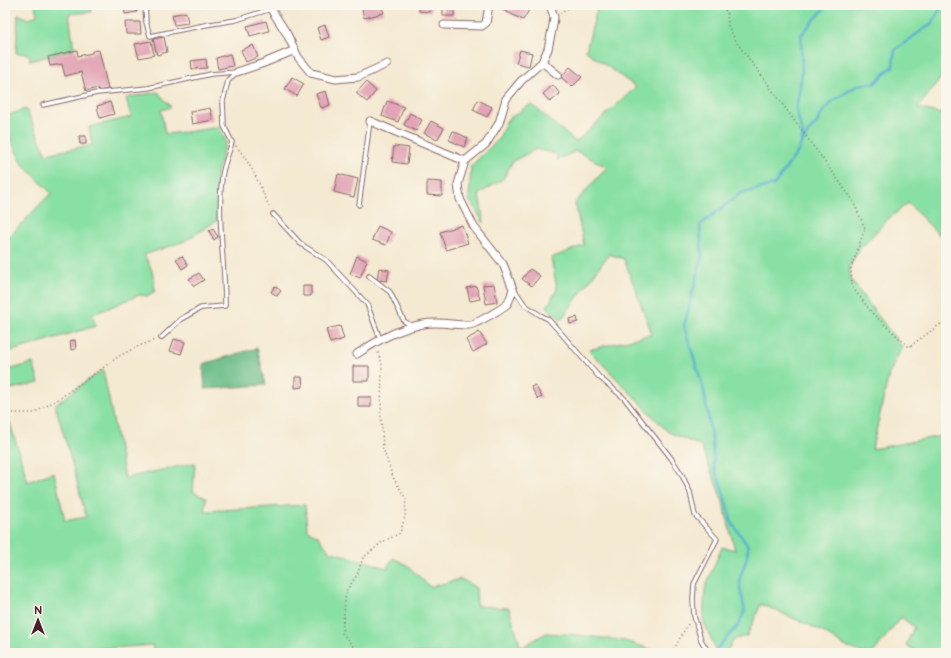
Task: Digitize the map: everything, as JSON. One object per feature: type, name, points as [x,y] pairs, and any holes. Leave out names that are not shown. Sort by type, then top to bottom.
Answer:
[{"type":"street","points":[[444,25],[482,26],[486,23],[489,5]]},
{"type":"street","points":[[357,354],[396,331],[413,326],[436,322],[470,326],[508,303],[513,289],[503,264],[474,227],[460,198],[458,184],[465,161],[486,144],[499,123],[506,99],[521,81],[542,62],[548,49],[553,25],[554,17],[550,5]]},
{"type":"street","points":[[271,7],[287,34],[298,57],[311,73],[336,79],[358,77],[387,64]]},
{"type":"street","points":[[237,72],[295,50]]},
{"type":"street","points":[[542,62],[558,75]]},
{"type":"street","points":[[370,122],[465,161]]},
{"type":"lane","points":[[145,5],[146,22],[150,36],[236,20],[271,7]]},
{"type":"lane","points":[[43,105],[97,93],[148,88],[211,74],[237,72]]},
{"type":"lane","points":[[161,338],[181,319],[201,308],[225,306],[220,208],[222,176],[232,142],[224,126],[223,101],[228,81],[237,72]]},
{"type":"lane","points":[[359,205],[370,122]]},
{"type":"lane","points":[[272,214],[300,244],[326,260],[367,304],[377,341]]},
{"type":"lane","points":[[369,276],[390,292],[404,321],[413,326]]},
{"type":"lane","points":[[513,289],[525,305],[548,319],[599,377],[624,398],[671,458],[682,475],[690,492],[695,515],[717,539],[694,584],[693,598],[694,616],[701,640],[709,653]]},
{"type":"path","points":[[554,17],[576,5]]},
{"type":"path","points":[[719,5],[727,12],[728,26],[737,43],[852,199],[865,228],[851,268],[852,287],[874,314],[909,347],[946,320]]},
{"type":"path","points":[[232,142],[245,156],[260,184],[272,214]]},
{"type":"path","points":[[5,414],[34,413],[57,400],[119,356],[139,346],[161,338]]},
{"type":"path","points":[[357,653],[356,649],[342,633],[346,591],[357,575],[363,558],[382,542],[400,533],[405,517],[406,499],[393,477],[383,449],[381,416],[382,363],[377,341]]},
{"type":"path","points":[[672,653],[685,628],[694,616]]},
{"type":"green space","points":[[35,5],[91,5],[92,12],[69,14],[74,49],[30,61],[29,54],[16,53],[18,14],[28,19],[37,15]]},
{"type":"green space","points":[[598,5],[946,5],[946,71],[918,108],[946,115],[946,242],[908,203],[886,221],[860,249],[849,267],[851,280],[902,347],[889,374],[872,449],[946,435],[946,653],[919,653],[906,645],[914,627],[901,617],[873,653],[862,653],[846,647],[811,626],[761,604],[747,636],[735,639],[725,653],[717,653],[703,620],[705,588],[722,547],[735,550],[723,502],[701,446],[668,432],[589,350],[652,334],[624,259],[609,254],[561,320],[547,307],[557,289],[551,258],[584,245],[575,203],[607,167],[576,151],[557,160],[557,154],[536,149],[513,161],[503,179],[479,194],[484,223],[469,200],[471,166],[498,140],[507,120],[531,104],[576,142],[636,87],[586,51]]},
{"type":"green space","points":[[158,92],[171,107],[161,110],[165,134],[219,127],[226,142],[216,175],[218,220],[185,241],[144,255],[152,272],[155,291],[147,296],[139,295],[92,315],[96,326],[5,353],[5,241],[51,193],[21,162],[5,127],[5,116],[26,109],[46,154],[92,145],[89,127],[131,117],[126,98]]},
{"type":"green space","points":[[257,348],[266,385],[205,389],[203,364]]},
{"type":"green space","points":[[33,363],[39,383],[5,390],[5,371]]},
{"type":"green space","points":[[103,370],[125,478],[195,463],[193,492],[206,498],[205,511],[305,505],[307,530],[318,536],[329,551],[387,568],[393,558],[407,565],[430,587],[461,579],[476,588],[477,606],[509,608],[521,648],[546,633],[579,635],[625,641],[662,653],[154,653],[152,645],[99,649],[99,653],[5,653],[5,413],[7,413],[28,482],[54,472],[65,521],[86,517],[55,405]]},
{"type":"building","points":[[124,5],[136,5],[137,12],[125,14]]},
{"type":"building","points":[[361,5],[381,5],[384,13],[364,18]]},
{"type":"building","points":[[419,5],[432,5],[431,12],[419,11]]},
{"type":"building","points":[[506,5],[519,5],[529,10],[523,20],[503,10]]},
{"type":"building","points":[[443,6],[454,6],[454,16],[443,16]]},
{"type":"building","points":[[186,12],[188,23],[174,25],[172,15]]},
{"type":"building","points":[[266,21],[269,31],[250,36],[247,26]]},
{"type":"building","points":[[125,22],[140,22],[141,34],[126,34]]},
{"type":"building","points":[[325,25],[329,37],[321,40],[317,28]]},
{"type":"building","points":[[164,37],[167,52],[157,55],[153,39]]},
{"type":"building","points":[[151,41],[154,55],[139,58],[135,44]]},
{"type":"building","points":[[253,45],[258,57],[246,62],[241,50]]},
{"type":"building","points":[[77,50],[78,56],[99,50],[108,89],[99,91],[98,88],[86,91],[81,72],[65,76],[62,64],[50,66],[48,57]]},
{"type":"building","points":[[520,50],[532,53],[529,66],[516,63]]},
{"type":"building","points":[[230,54],[233,66],[218,69],[216,58]]},
{"type":"building","points":[[206,59],[207,68],[192,69],[191,61]]},
{"type":"building","points":[[570,67],[582,77],[572,87],[561,77]]},
{"type":"building","points":[[292,77],[304,84],[297,96],[285,89]]},
{"type":"building","points":[[366,82],[376,91],[367,102],[356,93]]},
{"type":"building","points":[[553,85],[560,94],[550,102],[543,94]]},
{"type":"building","points":[[326,91],[330,105],[321,108],[316,94]]},
{"type":"building","points":[[478,100],[492,107],[487,117],[473,110]]},
{"type":"building","points":[[387,101],[404,107],[398,122],[382,116]]},
{"type":"building","points":[[110,102],[114,114],[100,118],[97,106]]},
{"type":"building","points":[[210,108],[213,120],[192,124],[190,112]]},
{"type":"building","points":[[410,113],[422,120],[416,131],[404,125]]},
{"type":"building","points":[[431,121],[444,128],[437,140],[424,133]]},
{"type":"building","points":[[453,131],[468,138],[464,147],[449,140]]},
{"type":"building","points":[[79,136],[86,136],[86,144],[80,144]]},
{"type":"building","points":[[394,146],[409,148],[407,164],[392,162]]},
{"type":"building","points":[[338,174],[358,179],[354,197],[334,192]]},
{"type":"building","points":[[427,181],[442,182],[442,196],[427,195]]},
{"type":"building","points":[[462,225],[468,243],[446,250],[440,232]]},
{"type":"building","points":[[378,226],[391,232],[386,245],[372,240]]},
{"type":"building","points":[[213,229],[218,237],[214,240],[209,231]]},
{"type":"building","points":[[182,256],[188,265],[182,269],[176,259]]},
{"type":"building","points":[[357,256],[367,261],[360,278],[350,274]]},
{"type":"building","points":[[379,268],[389,270],[387,281],[377,280]]},
{"type":"building","points":[[530,269],[540,276],[532,286],[522,279]]},
{"type":"building","points":[[199,273],[204,280],[194,286],[189,279]]},
{"type":"building","points":[[494,284],[497,302],[486,304],[483,285]]},
{"type":"building","points":[[275,286],[281,291],[277,296],[271,292]]},
{"type":"building","points":[[303,286],[311,286],[311,296],[303,296]]},
{"type":"building","points":[[476,286],[480,299],[470,301],[467,288]]},
{"type":"building","points":[[577,317],[578,322],[570,324],[569,319]]},
{"type":"building","points":[[340,326],[344,339],[330,343],[326,329]]},
{"type":"building","points":[[479,332],[487,344],[473,352],[466,340]]},
{"type":"building","points":[[174,339],[185,342],[181,354],[170,351]]},
{"type":"building","points":[[75,340],[76,349],[71,350],[70,341]]},
{"type":"building","points":[[353,366],[369,366],[369,381],[353,381]]},
{"type":"building","points":[[295,377],[302,377],[303,387],[295,388]]},
{"type":"building","points":[[535,385],[542,397],[538,399],[531,387]]},
{"type":"building","points":[[358,397],[371,397],[371,407],[358,407]]},
{"type":"waterway","points":[[713,653],[737,627],[745,611],[740,587],[740,578],[747,557],[748,546],[732,523],[723,491],[714,467],[712,441],[704,391],[684,326],[702,257],[700,225],[741,193],[774,185],[799,150],[803,136],[796,109],[802,73],[801,35],[823,10],[824,5]]},
{"type":"waterway","points":[[802,144],[809,131],[833,101],[858,85],[874,84],[893,66],[895,50],[932,23],[943,5]]}]
